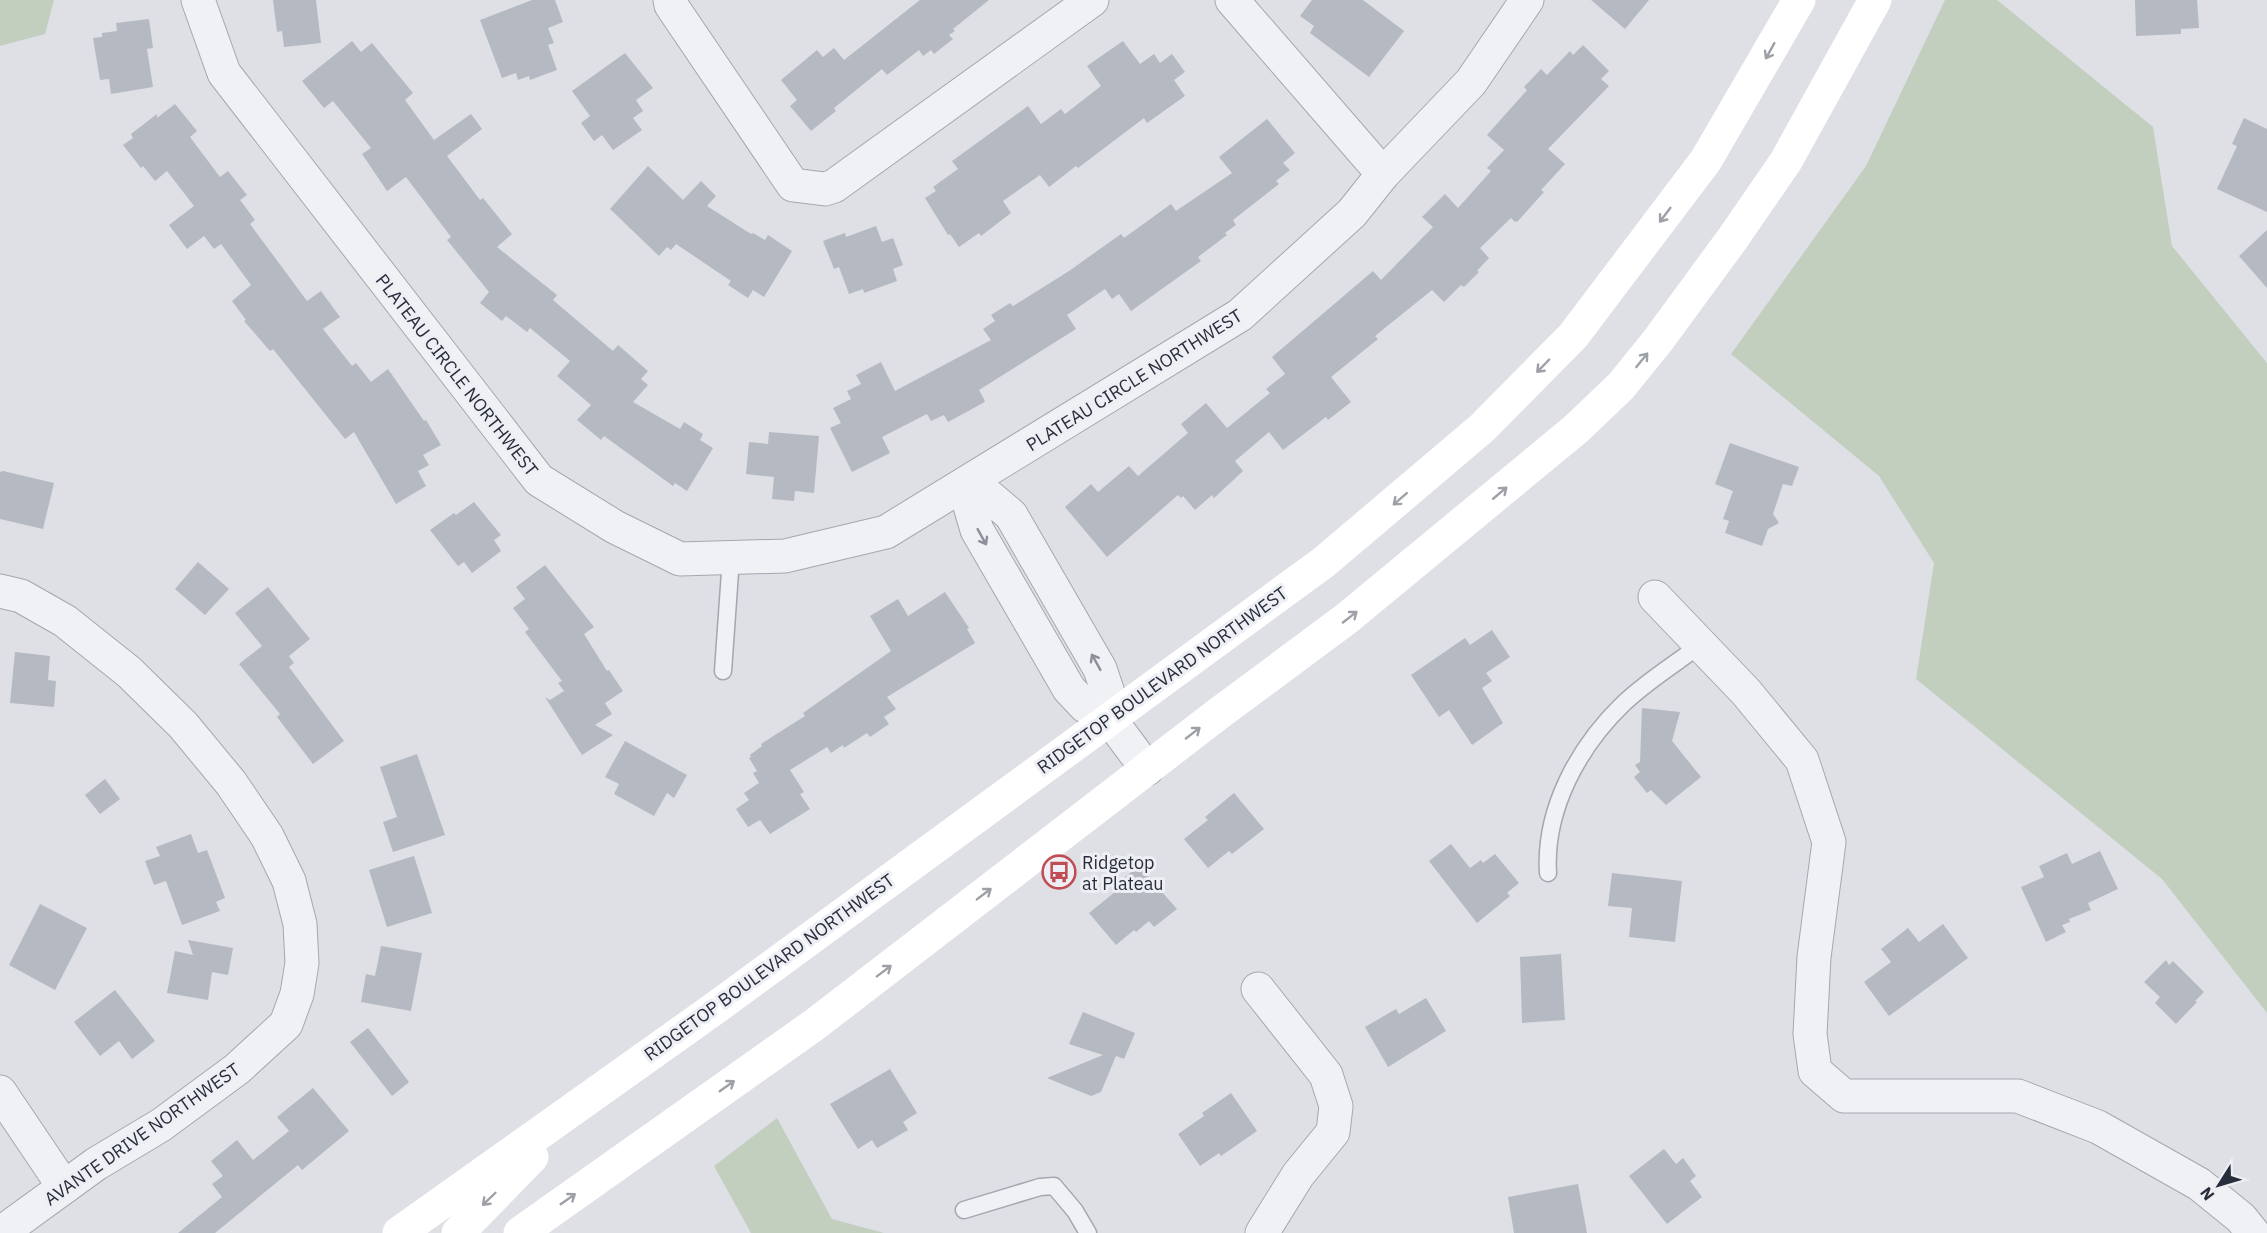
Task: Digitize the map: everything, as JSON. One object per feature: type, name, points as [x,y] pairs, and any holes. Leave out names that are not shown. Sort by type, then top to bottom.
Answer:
[{"type":"main road","name":"RIDGETOP BOULEVARD NORTHWEST","points":[[399,1233],[718,1006],[1324,562],[1482,428],[1573,336],[1707,160],[1799,0]]},
{"type":"main road","points":[[520,1233],[814,1025],[1364,605],[1576,429],[1621,386],[1659,339],[1733,238],[1786,161],[1875,0]]},
{"type":"main road","points":[[458,1233],[477,1211],[606,1085]]},
{"type":"street","name":"PLATEAU CIRCLE NORTHWEST","points":[[198,0],[224,73],[538,480],[615,527],[680,559],[785,556],[886,532],[1240,315],[1352,213],[1383,174],[1471,82],[1527,0]]},
{"type":"street","points":[[670,0],[671,5],[793,185],[825,189],[834,186],[1092,0]]},
{"type":"street","points":[[1232,0],[1383,174]]},
{"type":"street","points":[[971,481],[1011,515],[1100,669],[1108,693],[1109,718],[1147,769]]},
{"type":"street","name":"AVANTE DRIVE NORTHWEST","points":[[0,591],[21,596],[65,621],[129,672],[183,725],[231,783],[267,836],[289,881],[300,924],[302,963],[297,994],[286,1024],[237,1070],[161,1125],[96,1164],[2,1233]]},
{"type":"street","points":[[1655,597],[1746,692],[1802,760],[1829,842],[1814,957],[1810,1034],[1815,1071],[1844,1096],[2018,1096],[2098,1127],[2199,1184],[2241,1218],[2253,1233]]},
{"type":"street","points":[[1258,989],[1326,1075],[1336,1106],[1333,1132],[1298,1175],[1263,1233]]},
{"type":"street","points":[[0,1092],[64,1187]]},
{"type":"lane","points":[[723,671],[731,558]]},
{"type":"lane","points":[[1548,873],[1547,853],[1556,809],[1570,772],[1598,732],[1625,702],[1700,645]]},
{"type":"lane","points":[[964,1210],[1040,1187],[1054,1186],[1075,1211],[1088,1233]]},
{"type":"green space","points":[[0,0],[54,0],[45,34],[0,46]]},
{"type":"green space","points":[[1945,0],[1997,0],[2153,127],[2172,246],[2267,363],[2267,1013],[2162,879],[1916,679],[1934,563],[1879,476],[1731,354],[1866,166]]},
{"type":"green space","points":[[777,1118],[832,1219],[884,1233],[751,1233],[714,1166]]},
{"type":"building","points":[[273,0],[316,0],[321,43],[284,47],[282,31],[277,32]]},
{"type":"building","points":[[532,0],[555,0],[563,22],[548,28],[554,43],[548,45],[557,70],[530,80],[529,76],[518,80],[516,73],[502,78],[480,20]]},
{"type":"building","points":[[920,0],[989,0],[953,29],[955,31],[949,35],[953,39],[934,54],[931,50],[923,56],[919,50],[887,75],[882,69],[834,108],[836,111],[811,131],[790,106],[797,100],[781,80],[817,50],[823,57],[834,48],[844,60]]},
{"type":"building","points":[[1312,0],[1363,0],[1404,31],[1369,77],[1310,33],[1314,26],[1300,16]]},
{"type":"building","points":[[1591,0],[1649,0],[1625,29]]},
{"type":"building","points":[[2135,0],[2197,0],[2199,28],[2181,29],[2181,34],[2136,36]]},
{"type":"building","points":[[149,19],[153,48],[147,49],[153,87],[111,94],[109,79],[100,80],[93,38],[102,37],[102,33],[117,31],[116,23]]},
{"type":"building","points":[[352,41],[361,52],[372,43],[413,93],[405,100],[434,140],[471,114],[482,129],[447,156],[480,200],[483,198],[512,234],[497,247],[557,295],[553,300],[613,351],[618,345],[648,371],[641,379],[648,385],[633,402],[680,429],[684,422],[703,434],[700,440],[713,448],[687,491],[675,483],[673,486],[604,436],[601,440],[577,420],[591,405],[557,376],[570,361],[530,328],[527,332],[506,316],[502,321],[480,303],[489,292],[447,240],[451,237],[406,177],[387,191],[362,154],[371,148],[333,101],[324,108],[302,81]]},
{"type":"building","points":[[1123,41],[1140,64],[1154,54],[1160,63],[1172,54],[1185,72],[1174,80],[1185,96],[1147,123],[1144,118],[1049,187],[1040,175],[1003,201],[1011,213],[981,236],[979,233],[959,247],[950,234],[948,235],[925,198],[936,191],[933,187],[958,169],[952,161],[1028,106],[1041,124],[1061,109],[1065,114],[1101,86],[1087,66]]},
{"type":"building","points":[[1583,45],[1609,71],[1601,79],[1609,86],[1548,149],[1565,164],[1541,190],[1544,192],[1518,221],[1515,222],[1511,218],[1480,248],[1489,258],[1477,271],[1479,272],[1464,287],[1461,285],[1444,302],[1432,290],[1375,336],[1378,339],[1331,377],[1351,402],[1328,420],[1326,417],[1283,450],[1269,432],[1235,461],[1243,471],[1214,498],[1212,495],[1195,510],[1183,496],[1181,498],[1178,495],[1107,557],[1065,507],[1091,484],[1098,492],[1129,466],[1138,476],[1188,433],[1181,424],[1206,403],[1227,428],[1270,393],[1266,389],[1285,374],[1272,357],[1373,271],[1381,280],[1433,227],[1422,217],[1445,194],[1458,208],[1491,171],[1487,168],[1504,150],[1487,135],[1527,90],[1524,87],[1541,69],[1547,75],[1570,51],[1573,55]]},
{"type":"building","points":[[625,53],[653,88],[636,100],[643,111],[633,118],[642,130],[613,150],[602,135],[594,141],[581,123],[590,116],[572,91]]},
{"type":"building","points":[[175,104],[197,131],[190,137],[220,177],[228,171],[247,195],[240,200],[255,220],[250,224],[307,301],[321,291],[340,317],[323,329],[352,366],[356,363],[371,382],[388,369],[424,421],[426,420],[441,445],[423,455],[429,465],[418,471],[426,486],[396,504],[354,432],[345,439],[273,349],[270,351],[244,321],[246,320],[232,301],[251,285],[221,244],[214,249],[204,236],[187,249],[169,225],[194,206],[167,171],[155,181],[143,166],[141,168],[123,145],[133,138],[131,134],[157,114],[157,118]]},
{"type":"building","points":[[2244,118],[2267,129],[2267,212],[2217,189],[2237,146],[2232,144]]},
{"type":"building","points":[[1267,119],[1295,153],[1283,163],[1290,170],[1276,181],[1279,184],[1233,220],[1236,225],[1225,233],[1227,235],[1198,257],[1201,261],[1131,311],[1119,294],[1112,299],[1105,289],[1067,315],[1076,329],[979,390],[985,401],[983,403],[948,422],[944,415],[931,421],[927,414],[882,437],[890,453],[852,472],[830,428],[841,423],[833,408],[851,399],[847,391],[861,384],[856,375],[881,362],[895,391],[991,340],[983,329],[995,321],[991,315],[1010,303],[1013,306],[1069,271],[1121,234],[1124,238],[1171,204],[1176,211],[1232,173],[1219,157]]},
{"type":"building","points":[[648,166],[683,200],[701,181],[716,196],[707,206],[751,234],[765,240],[768,235],[792,251],[764,297],[753,290],[748,298],[728,285],[731,281],[676,244],[671,250],[667,247],[659,256],[610,209]]},
{"type":"building","points":[[876,226],[882,242],[893,238],[903,265],[893,269],[897,281],[864,293],[863,289],[849,294],[839,267],[834,269],[823,241],[845,233],[846,237]]},
{"type":"building","points":[[2267,230],[2267,288],[2239,256]]},
{"type":"building","points":[[769,432],[819,436],[814,493],[795,491],[794,501],[772,499],[774,477],[746,474],[749,442],[768,444]]},
{"type":"building","points":[[1730,443],[1799,467],[1792,486],[1783,484],[1773,514],[1779,523],[1768,529],[1762,546],[1725,533],[1729,521],[1723,519],[1733,491],[1715,484]]},
{"type":"building","points":[[0,472],[54,483],[43,529],[0,519]]},
{"type":"building","points":[[474,502],[501,535],[494,540],[501,551],[472,573],[464,562],[458,566],[430,530]]},
{"type":"building","points":[[198,562],[229,589],[205,615],[175,589]]},
{"type":"building","points":[[545,565],[594,627],[584,634],[607,671],[609,670],[623,691],[605,703],[612,714],[595,725],[613,735],[582,755],[545,697],[550,700],[564,691],[558,683],[562,681],[525,632],[529,629],[513,608],[525,599],[516,587]]},
{"type":"building","points":[[268,587],[310,639],[289,656],[294,663],[289,667],[344,741],[313,764],[277,717],[280,714],[239,664],[262,646],[235,613]]},
{"type":"building","points":[[945,592],[969,628],[967,629],[975,643],[887,697],[896,709],[884,717],[889,724],[870,737],[867,733],[844,748],[843,745],[831,753],[827,747],[790,770],[804,792],[800,794],[810,809],[770,834],[760,820],[748,827],[736,809],[749,800],[744,793],[759,783],[753,773],[757,771],[749,758],[750,755],[762,746],[761,744],[805,716],[803,713],[891,651],[870,616],[898,599],[908,616]]},
{"type":"building","points":[[1492,630],[1510,657],[1486,673],[1492,681],[1482,688],[1503,723],[1472,745],[1449,710],[1439,717],[1411,675],[1465,638],[1470,645]]},
{"type":"building","points":[[15,652],[50,656],[48,680],[56,681],[54,707],[10,703]]},
{"type":"building","points":[[1642,708],[1680,712],[1672,741],[1701,777],[1666,805],[1651,790],[1647,793],[1634,777],[1640,772],[1635,765],[1640,762]]},
{"type":"building","points":[[625,741],[687,775],[674,798],[667,793],[654,816],[614,794],[619,784],[605,777]]},
{"type":"building","points":[[417,754],[445,835],[393,852],[383,822],[397,817],[380,767]]},
{"type":"building","points":[[105,779],[120,799],[100,814],[85,795]]},
{"type":"building","points":[[1234,793],[1264,829],[1232,854],[1229,851],[1208,868],[1184,839],[1208,820],[1205,817]]},
{"type":"building","points":[[191,834],[198,853],[207,850],[225,898],[216,902],[220,911],[182,925],[166,881],[154,885],[145,861],[160,856],[156,847]]},
{"type":"building","points":[[1451,844],[1470,868],[1481,860],[1483,863],[1495,854],[1519,883],[1507,893],[1510,896],[1477,923],[1429,861]]},
{"type":"building","points":[[2100,851],[2118,889],[2088,903],[2091,910],[2069,919],[2070,922],[2062,925],[2066,932],[2046,942],[2021,887],[2044,877],[2039,866],[2067,853],[2072,864]]},
{"type":"building","points":[[414,856],[432,913],[387,927],[369,870]]},
{"type":"building","points":[[1139,866],[1177,909],[1154,927],[1149,921],[1116,945],[1089,913],[1115,892],[1111,888]]},
{"type":"building","points":[[1612,873],[1682,881],[1675,942],[1629,937],[1632,908],[1608,906]]},
{"type":"building","points":[[40,904],[87,928],[55,990],[9,965]]},
{"type":"building","points":[[1943,924],[1968,958],[1889,1016],[1864,982],[1891,962],[1881,949],[1908,928],[1919,942]]},
{"type":"building","points":[[188,940],[233,948],[228,975],[212,972],[208,1000],[167,993],[175,951],[193,955]]},
{"type":"building","points":[[381,946],[422,953],[411,1011],[361,1002],[366,974],[375,976]]},
{"type":"building","points":[[1561,954],[1565,1020],[1522,1023],[1520,957]]},
{"type":"building","points":[[2166,960],[2169,965],[2173,961],[2204,992],[2176,1024],[2155,1003],[2160,997],[2144,982]]},
{"type":"building","points":[[115,990],[155,1041],[132,1059],[119,1041],[100,1056],[74,1022]]},
{"type":"building","points":[[1426,998],[1446,1031],[1388,1067],[1365,1027],[1396,1009],[1399,1014]]},
{"type":"building","points":[[1083,1012],[1135,1033],[1124,1059],[1116,1056],[1101,1092],[1091,1096],[1047,1078],[1103,1055],[1069,1044]]},
{"type":"building","points":[[368,1028],[409,1082],[392,1096],[350,1042]]},
{"type":"building","points":[[890,1069],[917,1113],[903,1122],[908,1130],[877,1148],[872,1140],[858,1149],[830,1104]]},
{"type":"building","points":[[313,1088],[349,1131],[302,1170],[298,1165],[215,1233],[178,1233],[222,1197],[212,1184],[223,1176],[211,1161],[237,1140],[253,1160],[289,1131],[277,1117]]},
{"type":"building","points":[[1231,1093],[1257,1131],[1221,1156],[1219,1153],[1200,1166],[1178,1134],[1204,1116],[1202,1113]]},
{"type":"building","points":[[1664,1149],[1676,1164],[1683,1158],[1696,1176],[1690,1181],[1702,1197],[1667,1224],[1629,1176]]},
{"type":"building","points":[[1578,1184],[1587,1233],[1514,1233],[1508,1197]]},
{"type":"place","name":"Ridgetop at Plateau","points":[[1059,872]]}]
